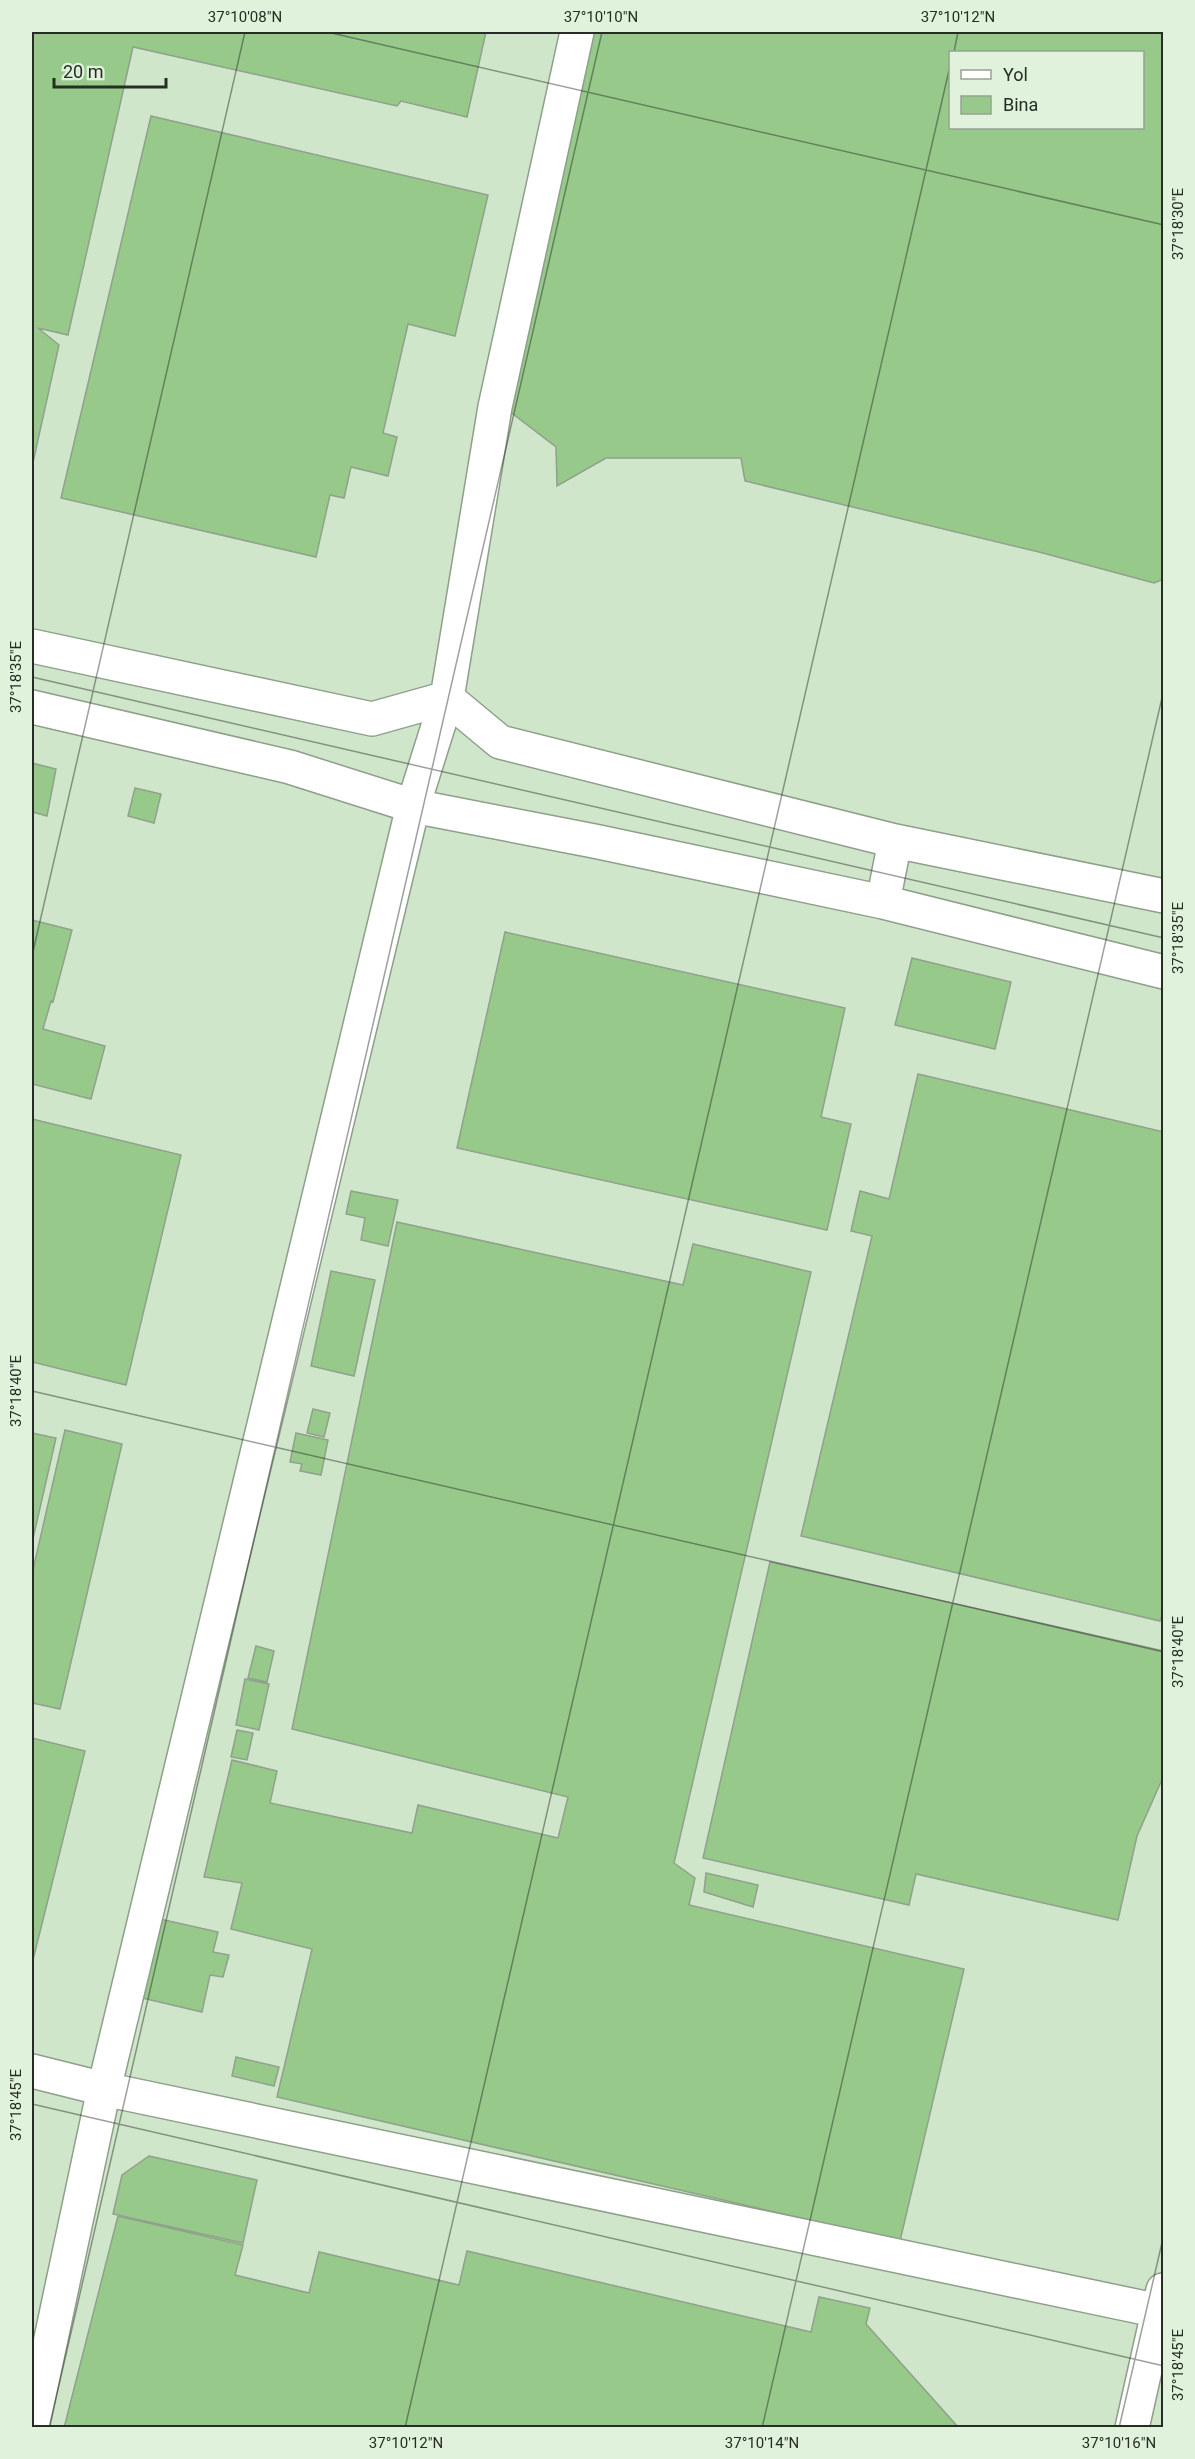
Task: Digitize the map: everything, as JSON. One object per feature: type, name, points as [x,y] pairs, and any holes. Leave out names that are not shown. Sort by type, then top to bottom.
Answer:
[{"type":"street","points":[[33,2427],[104,2090],[413,806],[447,698],[495,407],[577,32]]},
{"type":"street","points":[[32,646],[372,718],[447,698]]},
{"type":"street","points":[[447,698],[500,742],[895,841],[1164,896]]},
{"type":"street","points":[[32,707],[290,767],[413,806],[594,841],[883,902],[1164,972]]},
{"type":"street","points":[[883,902],[895,841]]},
{"type":"street","points":[[32,2071],[104,2090],[1162,2304],[1132,2427]]},
{"type":"shaded area","points":[[32,32],[1163,32],[1163,2427],[32,2427]]},
{"type":"building","points":[[32,32],[486,32],[467,117],[401,101],[397,106],[133,47],[68,335],[38,328],[59,345],[32,467]]},
{"type":"building","points":[[591,32],[1164,32],[1164,579],[1154,583],[1039,552],[745,481],[741,458],[606,458],[557,486],[556,447],[509,411]]},
{"type":"building","points":[[151,116],[488,195],[455,336],[408,324],[383,433],[397,437],[388,476],[351,467],[344,498],[330,495],[316,557],[61,498]]},
{"type":"building","points":[[32,763],[56,769],[47,816],[32,812]]},
{"type":"building","points":[[135,788],[161,794],[154,823],[128,816]]},
{"type":"building","points":[[32,920],[72,930],[53,1002],[51,1001],[43,1029],[105,1046],[91,1099],[32,1084]]},
{"type":"building","points":[[505,932],[845,1008],[821,1117],[851,1124],[827,1230],[457,1148]]},
{"type":"building","points":[[912,958],[1011,982],[995,1049],[895,1025]]},
{"type":"building","points":[[918,1074],[1164,1132],[1164,1608],[1160,1621],[801,1536],[872,1236],[851,1231],[860,1191],[889,1199]]},
{"type":"building","points":[[32,1119],[181,1155],[126,1385],[32,1362]]},
{"type":"building","points":[[351,1191],[398,1200],[388,1246],[361,1240],[365,1218],[346,1214]]},
{"type":"building","points":[[397,1222],[683,1285],[693,1244],[811,1272],[674,1863],[695,1878],[689,1905],[964,1969],[900,2241],[277,2097],[312,1949],[231,1929],[242,1883],[204,1877],[232,1760],[277,1771],[270,1803],[412,1833],[418,1805],[558,1838],[568,1797],[292,1729]]},
{"type":"building","points":[[331,1271],[375,1280],[354,1376],[311,1366]]},
{"type":"building","points":[[313,1409],[330,1413],[324,1437],[307,1433]]},
{"type":"building","points":[[65,1430],[122,1444],[60,1709],[32,1703],[32,1574]]},
{"type":"building","points":[[32,1433],[56,1438],[32,1543]]},
{"type":"building","points":[[296,1433],[328,1440],[321,1475],[300,1471],[302,1464],[290,1462]]},
{"type":"building","points":[[770,1562],[1164,1651],[1164,1775],[1137,1836],[1118,1920],[916,1874],[909,1905],[703,1858]]},
{"type":"building","points":[[256,1646],[274,1651],[267,1682],[248,1678]]},
{"type":"building","points":[[245,1679],[269,1684],[259,1730],[236,1725]]},
{"type":"building","points":[[237,1730],[253,1733],[247,1760],[231,1757]]},
{"type":"building","points":[[32,1738],[85,1751],[32,1964]]},
{"type":"building","points":[[706,1873],[758,1885],[753,1907],[704,1892]]},
{"type":"building","points":[[160,1919],[218,1932],[213,1952],[229,1955],[223,1977],[210,1975],[202,2012],[142,1998]]},
{"type":"building","points":[[236,2057],[279,2067],[274,2086],[232,2076]]},
{"type":"building","points":[[149,2156],[257,2180],[243,2243],[113,2214],[122,2175]]},
{"type":"building","points":[[118,2216],[243,2245],[235,2275],[309,2293],[319,2252],[459,2285],[467,2251],[811,2332],[819,2297],[870,2308],[866,2324],[959,2428],[64,2428]]}]
